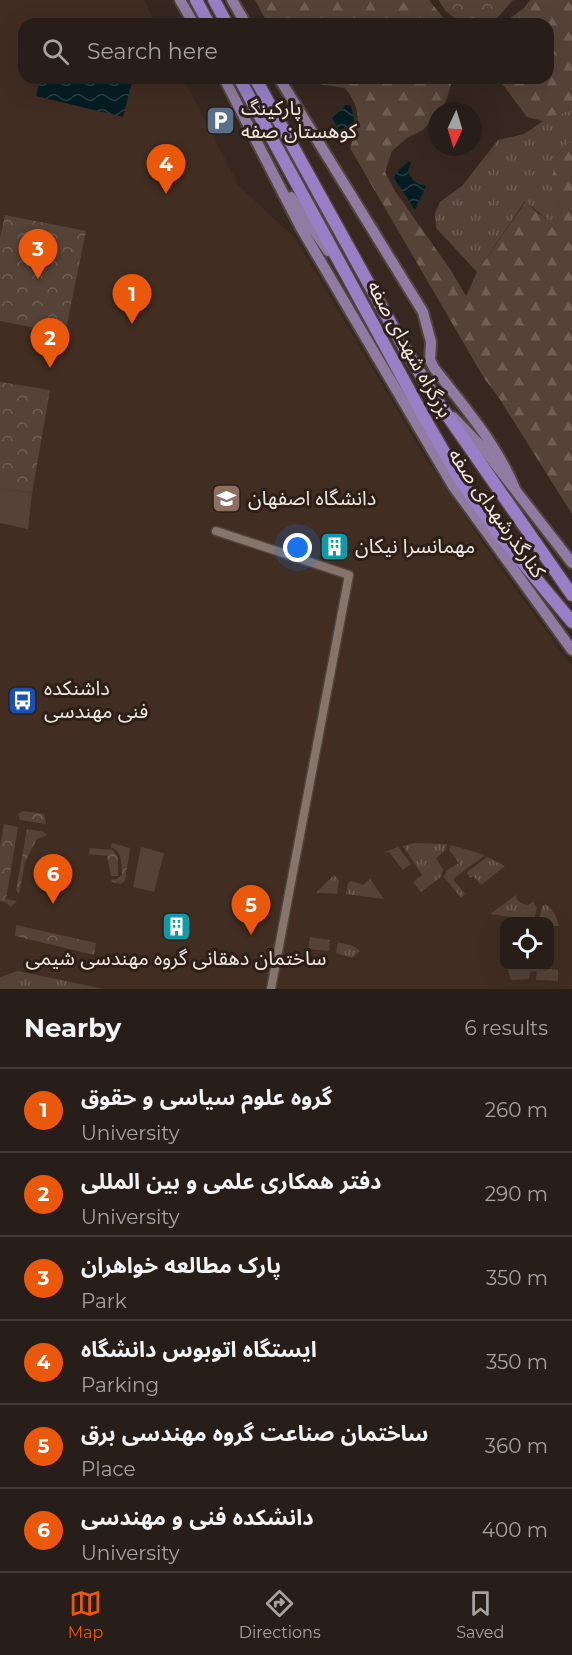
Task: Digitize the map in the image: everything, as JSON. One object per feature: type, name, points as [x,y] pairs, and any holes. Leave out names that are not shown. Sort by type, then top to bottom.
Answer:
[{"type":"highway","points":[[196,0],[206,18]]},
{"type":"highway","points":[[214,0],[223,18]]},
{"type":"highway","name":"بزرگراه شهدای صفه","points":[[242,84],[462,483],[498,533],[572,622]]},
{"type":"highway","name":"بزرگراه شهدای صفه","points":[[258,84],[395,331],[438,402],[572,595]]},
{"type":"main road","points":[[180,0],[191,18]]},
{"type":"main road","points":[[188,0],[197,18]]},
{"type":"main road","points":[[232,0],[242,18]]},
{"type":"main road","name":"کنارگذرشهدای صفه","points":[[229,84],[301,228],[453,486],[572,650]]},
{"type":"main road","points":[[283,84],[423,312],[431,342],[429,354],[434,368],[489,438],[508,469],[516,491]]},
{"type":"main road","points":[[267,162],[363,306]]},
{"type":"main road","points":[[438,402],[481,446],[572,563]]},
{"type":"main road","points":[[542,608],[572,645]]},
{"type":"street","points":[[216,531],[349,575],[271,989]]},
{"type":"shaded area","name":"دانشگاه اصفهان","points":[[0,0],[144,0],[153,18],[18,18],[18,84],[186,84],[239,186],[295,238],[426,459],[496,562],[572,667],[572,989],[0,989]]},
{"type":"green space","points":[[255,0],[429,0],[443,18],[265,18]]},
{"type":"green space","points":[[439,0],[513,0],[497,18],[454,18]]},
{"type":"green space","points":[[530,0],[572,0],[572,109],[543,121],[527,117],[502,84],[554,84],[554,18],[510,18],[524,8]]},
{"type":"green space","points":[[319,84],[451,84],[445,102],[428,102],[428,124],[392,151],[385,172],[395,191],[450,269],[466,296],[477,272],[526,201],[549,221],[557,220],[562,210],[554,199],[551,184],[556,156],[572,140],[572,514],[484,378],[350,148],[358,117],[351,96],[345,88]]},
{"type":"green space","points":[[572,109],[572,140],[556,156],[554,199],[562,210],[557,220],[549,221],[525,201],[477,272],[436,228],[435,213],[440,202],[462,186],[498,140],[524,134],[543,121]]},
{"type":"green space","points":[[5,215],[86,231],[65,334],[0,321],[0,238]]},
{"type":"green space","points":[[0,382],[50,390],[32,493],[0,488]]},
{"type":"green space","points":[[0,488],[32,493],[28,529],[0,523]]},
{"type":"green space","points":[[23,811],[44,814],[46,824],[20,820],[18,814]]},
{"type":"green space","points":[[4,824],[18,827],[6,899],[17,901],[11,907],[0,901],[0,846]]},
{"type":"green space","points":[[27,829],[44,832],[47,835],[37,839],[25,862],[19,894],[16,890]]},
{"type":"green space","points":[[112,843],[130,848],[125,881],[121,884],[111,880],[122,875],[121,858],[118,852],[111,847]]},
{"type":"green space","points":[[415,843],[447,844],[446,850],[436,858],[443,869],[441,877],[421,892],[413,882],[422,875],[403,846]]},
{"type":"green space","points":[[451,845],[485,855],[453,879],[465,894],[461,898],[444,877],[447,870],[459,863],[449,850]]},
{"type":"green space","points":[[141,847],[164,853],[154,892],[133,887]]},
{"type":"green space","points":[[398,847],[411,864],[403,870],[389,852],[382,853]]},
{"type":"green space","points":[[90,848],[113,850],[118,858],[118,876],[111,876],[107,856],[89,854]]},
{"type":"green space","points":[[487,857],[505,866],[481,885],[473,876],[470,878],[467,872]]},
{"type":"green space","points":[[334,875],[339,880],[337,894],[318,893],[317,892]]},
{"type":"green space","points":[[370,879],[384,899],[346,894],[348,883],[351,881],[363,885]]},
{"type":"green space","points":[[516,895],[518,901],[528,905],[533,901],[537,908],[535,917],[490,914]]},
{"type":"green space","points":[[546,904],[555,914],[559,926],[554,926],[554,917],[540,917],[542,906]]},
{"type":"green space","points":[[16,925],[96,943],[94,955],[15,936]]},
{"type":"green space","points":[[310,937],[330,940],[329,951],[308,949]]},
{"type":"green space","points":[[338,942],[353,946],[360,951],[352,958],[336,953]]},
{"type":"green space","points":[[558,970],[558,981],[536,980],[537,971]]},
{"type":"green space","points":[[18,971],[104,989],[0,989],[0,977]]},
{"type":"green space","points":[[509,971],[530,971],[529,979],[511,980]]},
{"type":"water","points":[[39,84],[131,84],[123,117],[36,96]]},
{"type":"water","points":[[346,105],[350,105],[354,118],[352,131],[347,138],[343,137],[332,118]]},
{"type":"water","points":[[409,161],[411,163],[408,171],[413,180],[426,186],[415,210],[394,178],[396,173]]},
{"type":"place","name":"پارکینگ کوهستان صفه","points":[[220,120]]},
{"type":"place","name":"ایستگاه اتوبوس دانشگاه","points":[[166,194]]},
{"type":"place","name":"پارک مطالعه خواهران","points":[[38,279]]},
{"type":"place","name":"گروه علوم سیاسی و حقوق","points":[[132,324]]},
{"type":"place","name":"دفتر همکاری علمی و بین المللی","points":[[50,368]]},
{"type":"place","name":"دانشگاه اصفهان","points":[[227,498]]},
{"type":"place","name":"مهمانسرا نیکان","points":[[334,546]]},
{"type":"place","name":"داشنکده فنی مهندسی","points":[[23,700]]},
{"type":"place","name":"دانشکده فنی و مهندسی","points":[[53,904]]},
{"type":"place","name":"ساختمان دهقانی گروه مهندسی شیمی","points":[[176,927]]},
{"type":"place","name":"ساختمان صناعت گروه مهندسی برق","points":[[251,935]]}]
